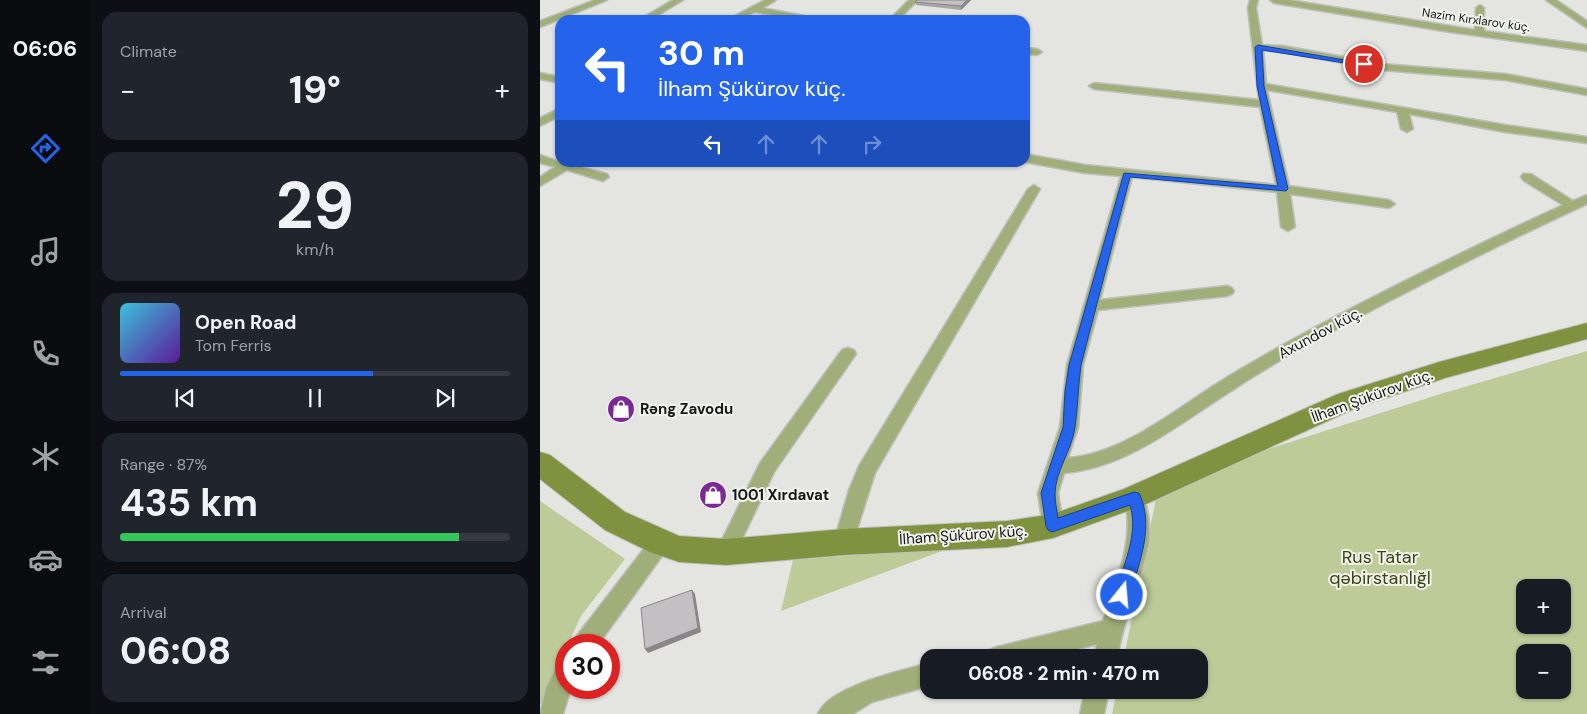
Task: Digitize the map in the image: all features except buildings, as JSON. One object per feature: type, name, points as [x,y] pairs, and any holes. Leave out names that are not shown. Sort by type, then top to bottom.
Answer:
[{"type":"street","points":[[564,15],[603,0]]},
{"type":"street","points":[[651,15],[679,0]]},
{"type":"street","points":[[742,15],[772,0]]},
{"type":"street","points":[[898,15],[914,0]]},
{"type":"street","points":[[1254,0],[1252,8],[1261,86],[1283,189],[1288,227]]},
{"type":"street","name":"Nazim Kırxlarov küç.","points":[[1274,0],[1361,11],[1479,33],[1587,48]]},
{"type":"street","points":[[1550,0],[1587,26]]},
{"type":"street","points":[[1479,33],[1480,8]]},
{"type":"street","points":[[754,9],[784,15]]},
{"type":"street","points":[[540,24],[555,18]]},
{"type":"street","points":[[1258,47],[1283,49],[1382,67],[1505,77],[1587,92]]},
{"type":"street","points":[[1030,51],[1037,52]]},
{"type":"street","points":[[540,76],[555,79]]},
{"type":"street","points":[[1094,86],[1264,104]]},
{"type":"street","points":[[1261,86],[1301,91],[1509,130],[1587,140]]},
{"type":"street","points":[[1402,110],[1407,129]]},
{"type":"street","points":[[540,123],[555,114]]},
{"type":"street","points":[[540,159],[555,162]]},
{"type":"street","points":[[1030,159],[1084,169],[1283,189],[1389,204]]},
{"type":"street","points":[[540,182],[564,167]]},
{"type":"street","points":[[573,167],[603,177]]},
{"type":"street","points":[[1052,526],[1048,493],[1069,427],[1075,365],[1127,174]]},
{"type":"street","points":[[1527,177],[1580,203]]},
{"type":"street","points":[[844,542],[866,472],[1034,189]]},
{"type":"street","name":"Axundov küç.","points":[[1056,466],[1084,464],[1109,456],[1162,429],[1220,390],[1293,346],[1500,239],[1580,203]]},
{"type":"street","points":[[1090,306],[1227,291]]},
{"type":"street","name":"İlham Şükürov küç.","points":[[540,463],[574,491],[615,520],[660,543],[679,549],[726,552],[844,542],[1007,534],[1052,526],[1134,497],[1347,402],[1438,371],[1587,331]]},
{"type":"street","points":[[726,552],[767,468],[848,354]]},
{"type":"street","points":[[1107,649],[1138,544],[1138,510],[1134,497]]},
{"type":"street","points":[[592,634],[660,543]]},
{"type":"street","points":[[1034,649],[1111,630]]},
{"type":"street","points":[[830,714],[867,692],[920,677]]},
{"type":"street","points":[[551,714],[555,699]]},
{"type":"street","points":[[1092,714],[1095,699]]},
{"type":"green space","name":"Rus Tatar qəbirstanlığl","points":[[1587,351],[1587,714],[1112,714],[1115,699],[1208,699],[1208,649],[1126,649],[1159,484],[1437,395]]},
{"type":"green space","points":[[540,501],[625,559],[581,616],[573,634],[555,634],[555,672],[540,705]]},
{"type":"green space","points":[[950,548],[781,611],[793,560]]},
{"type":"place","name":"Rəng Zavodu","points":[[621,409]]},
{"type":"place","name":"1001 Xırdavat","points":[[713,495]]},
{"type":"route","points":[[1122,595],[1138,544],[1138,510],[1134,497],[1052,526],[1048,493],[1065,444],[1069,427],[1075,365],[1127,174],[1283,189],[1274,156],[1261,86],[1258,47],[1283,49],[1364,64]]}]
